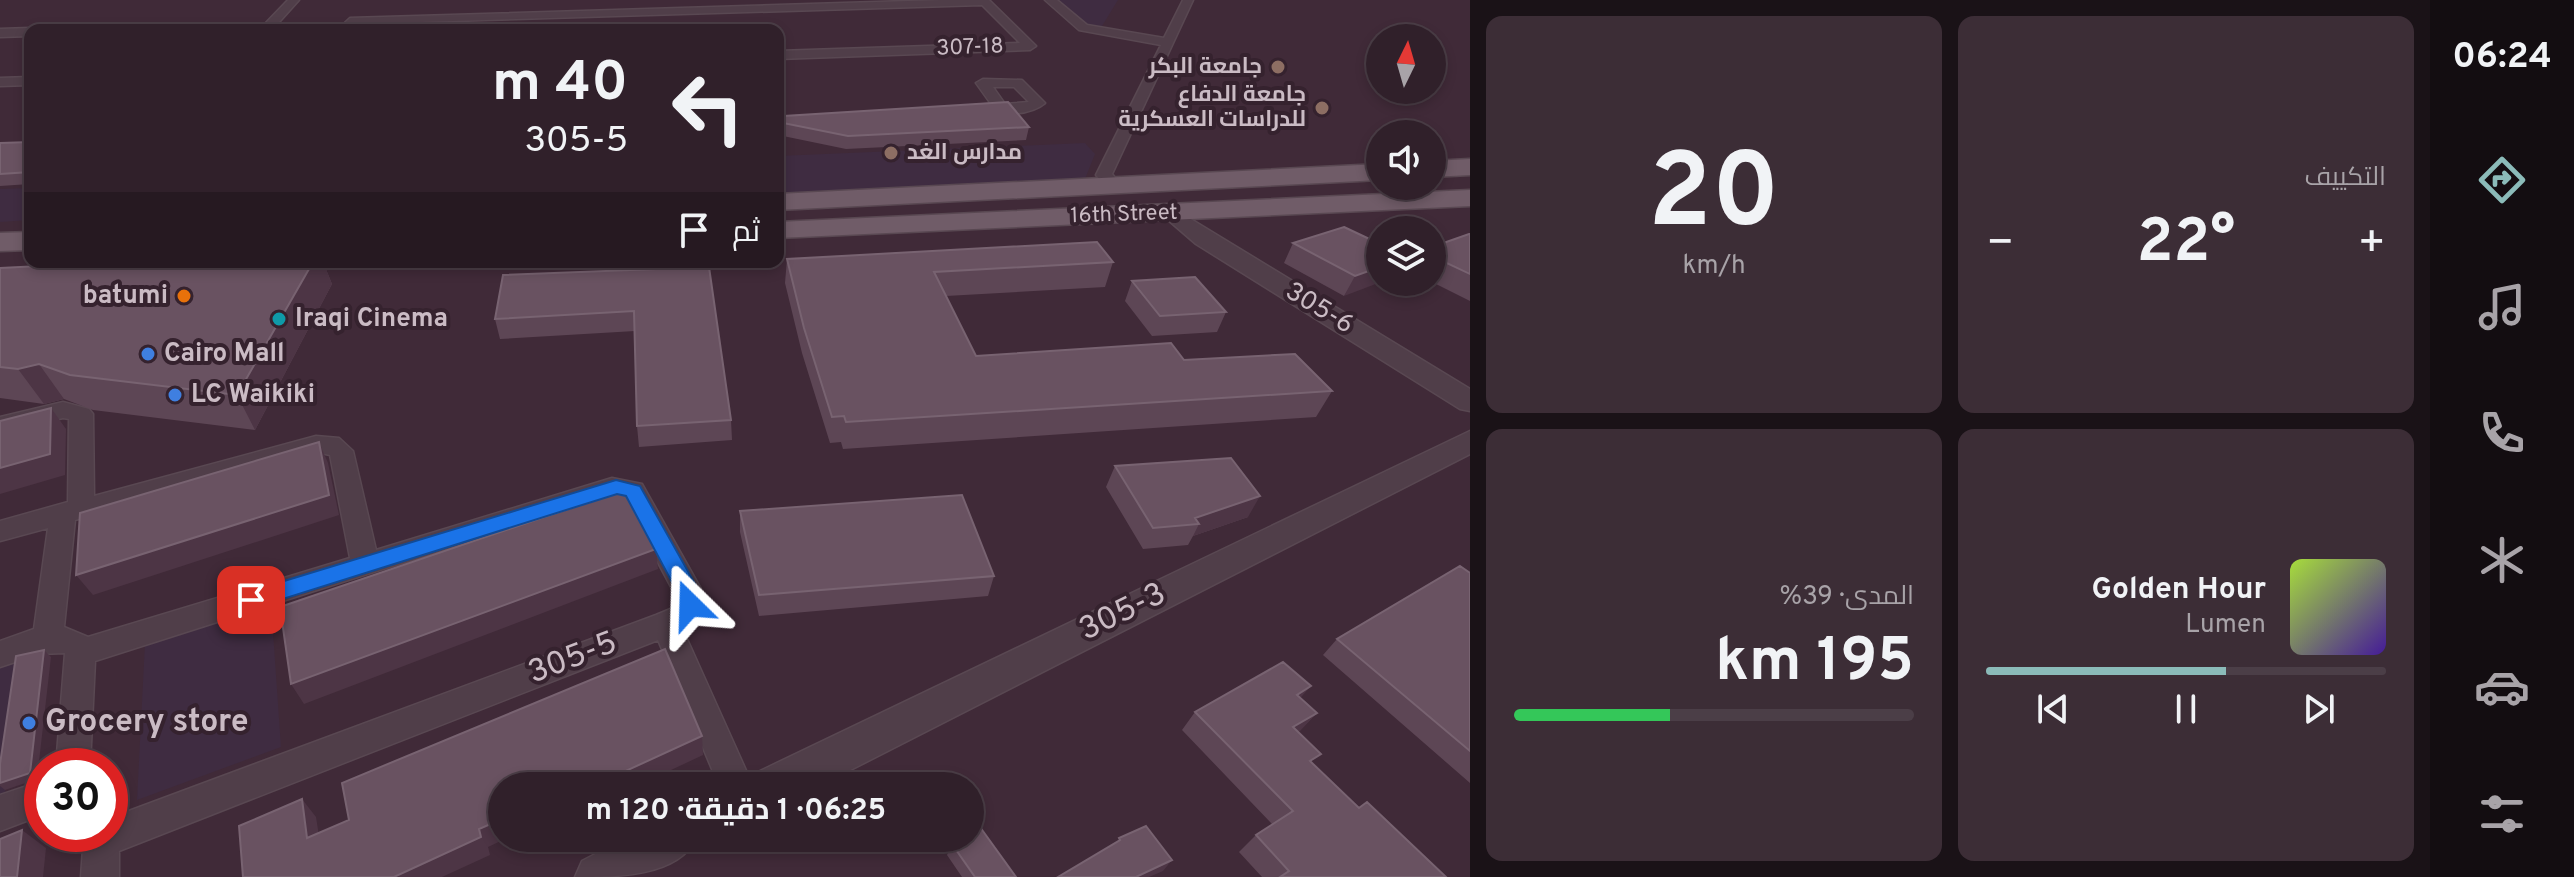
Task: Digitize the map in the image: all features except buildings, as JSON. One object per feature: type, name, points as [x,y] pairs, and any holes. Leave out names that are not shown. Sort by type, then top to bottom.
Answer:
[{"type":"main road","points":[[1446,168],[1470,167]]},
{"type":"main road","name":"16th Street","points":[[784,202],[1366,173]]},
{"type":"main road","points":[[989,191],[1009,220]]},
{"type":"main road","name":"16th Street","points":[[784,230],[1470,198]]},
{"type":"main road","points":[[0,242],[24,251]]},
{"type":"main road","points":[[0,270],[24,258]]},
{"type":"street","points":[[271,24],[294,0]]},
{"type":"street","points":[[985,2],[1004,0]]},
{"type":"street","points":[[1050,0],[1083,28],[1167,42]]},
{"type":"street","points":[[1113,185],[1104,175],[1188,0]]},
{"type":"street","name":"307-18","points":[[348,24],[350,21],[846,3],[985,2],[1030,46],[784,55]]},
{"type":"street","points":[[0,33],[24,32]]},
{"type":"street","points":[[0,82],[24,81]]},
{"type":"street","points":[[969,109],[1001,108]]},
{"type":"street","name":"305-6","points":[[1171,213],[1204,239],[1470,402]]},
{"type":"street","points":[[0,425],[63,410],[81,414],[72,511],[66,644],[72,748]]},
{"type":"street","name":"305-3","points":[[803,772],[1470,441]]},
{"type":"street","points":[[0,531],[316,444],[330,444],[341,451],[365,564]]},
{"type":"street","name":"305-5","points":[[0,654],[66,644],[365,564],[612,487],[633,491],[692,598],[684,616],[666,624],[128,826]]},
{"type":"street","points":[[666,624],[730,772]]},
{"type":"street","points":[[0,813],[24,804]]},
{"type":"street","points":[[100,877],[101,852]]},
{"type":"street","points":[[598,877],[647,852]]},
{"type":"shaded area","points":[[1050,0],[1118,0],[1099,31],[1083,28]]},
{"type":"shaded area","points":[[1085,143],[1095,154],[1085,179],[784,194],[784,156]]},
{"type":"shaded area","points":[[24,188],[24,220],[0,222],[0,189]]},
{"type":"shaded area","points":[[271,603],[281,747],[137,800],[145,643]]},
{"type":"shaded area","points":[[23,658],[4,800],[0,801],[0,666]]},
{"type":"place","name":"جامعة البكر","points":[[1278,67]]},
{"type":"place","name":"جامعة الدفاع للدراسات العسكرية","points":[[1322,108]]},
{"type":"place","name":"مدارس الغد","points":[[891,153]]},
{"type":"place","name":"batumi","points":[[184,296]]},
{"type":"place","name":"Iraqi Cinema","points":[[279,319]]},
{"type":"place","name":"Cairo Mall","points":[[148,354]]},
{"type":"place","name":"LC Waikiki","points":[[175,395]]},
{"type":"place","name":"Grocery store","points":[[29,723]]},
{"type":"route","points":[[251,600],[612,487],[623,487],[633,491],[692,598],[690,605]]}]
